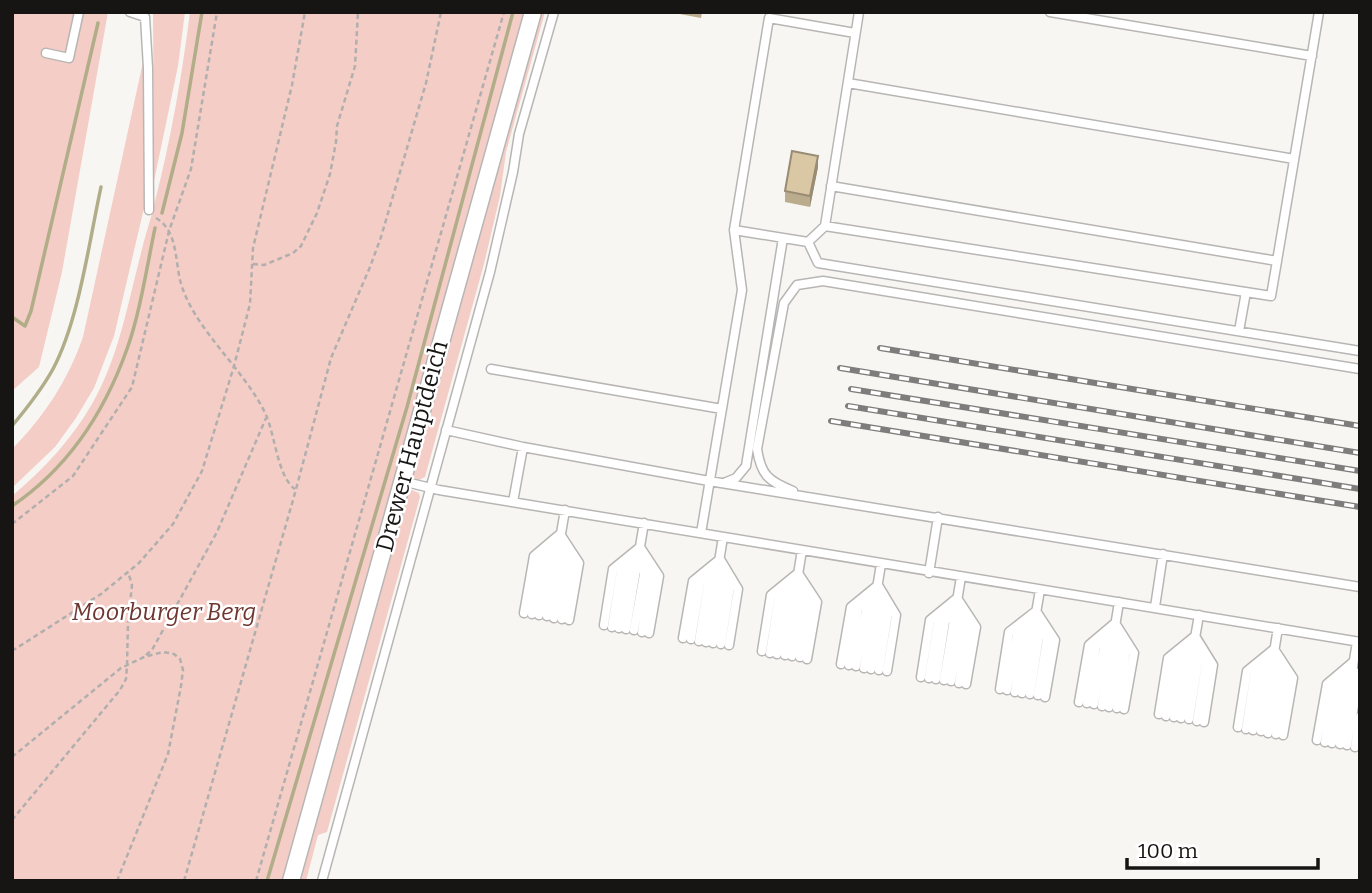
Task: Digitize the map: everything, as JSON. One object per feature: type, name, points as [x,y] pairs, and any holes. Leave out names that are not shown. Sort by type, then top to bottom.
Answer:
[{"type":"street","name":"Drewer Hauptdeich","points":[[291,881],[533,12]]},
{"type":"lane","points":[[47,53],[69,58],[79,12]]},
{"type":"lane","points":[[130,12],[145,17],[149,210]]},
{"type":"lane","points":[[322,881],[490,272],[519,134],[554,12]]},
{"type":"lane","points":[[808,242],[825,226],[859,12]]},
{"type":"lane","points":[[1050,12],[1312,56]]},
{"type":"lane","points":[[825,226],[1271,296],[1319,12]]},
{"type":"lane","points":[[701,533],[742,290],[734,230],[769,19],[855,33]]},
{"type":"lane","points":[[848,83],[1294,159]]},
{"type":"lane","points":[[831,186],[1277,261]]},
{"type":"lane","points":[[734,230],[808,242]]},
{"type":"lane","points":[[724,484],[736,478],[746,466],[783,238]]},
{"type":"lane","points":[[808,242],[818,263],[1360,351]]},
{"type":"lane","points":[[808,497],[769,480],[760,466],[757,449],[784,303],[797,285],[823,281],[1360,369]]},
{"type":"lane","points":[[1239,331],[1246,292]]},
{"type":"lane","points":[[491,369],[722,409]]},
{"type":"lane","points":[[446,429],[523,447],[724,484],[1360,587]]},
{"type":"lane","points":[[513,502],[523,447]]},
{"type":"lane","points":[[402,481],[430,488],[961,578],[1155,607],[1358,642],[1353,662],[1342,686],[1336,743]]},
{"type":"lane","points":[[547,616],[564,561],[561,534],[565,510]]},
{"type":"lane","points":[[929,572],[938,517]]},
{"type":"lane","points":[[627,629],[643,574],[640,547],[644,523]]},
{"type":"lane","points":[[547,616],[534,556],[561,534]]},
{"type":"lane","points":[[547,616],[549,558],[561,534]]},
{"type":"lane","points":[[547,616],[579,564],[561,534]]},
{"type":"lane","points":[[706,642],[723,586],[720,559],[723,537]]},
{"type":"lane","points":[[627,629],[613,569],[640,547]]},
{"type":"lane","points":[[627,629],[628,571],[640,547]]},
{"type":"lane","points":[[627,629],[659,576],[640,547]]},
{"type":"lane","points":[[785,655],[787,597],[798,573],[802,550]]},
{"type":"lane","points":[[1155,607],[1163,554]]},
{"type":"lane","points":[[706,642],[693,581],[720,559]]},
{"type":"lane","points":[[706,642],[708,584],[720,559]]},
{"type":"lane","points":[[706,642],[738,589],[720,559]]},
{"type":"lane","points":[[864,668],[881,612],[878,585],[881,564]]},
{"type":"lane","points":[[785,655],[771,594],[798,573]]},
{"type":"lane","points":[[785,655],[802,600],[798,573]]},
{"type":"lane","points":[[785,655],[817,602],[798,573]]},
{"type":"lane","points":[[944,680],[945,622],[957,598],[961,578]]},
{"type":"lane","points":[[864,668],[851,607],[878,585]]},
{"type":"lane","points":[[864,668],[866,610],[878,585]]},
{"type":"lane","points":[[864,668],[896,615],[878,585]]},
{"type":"lane","points":[[1022,693],[1024,635],[1036,611],[1040,590]]},
{"type":"lane","points":[[944,680],[930,620],[957,598]]},
{"type":"lane","points":[[944,680],[961,625],[957,598]]},
{"type":"lane","points":[[944,680],[976,627],[957,598]]},
{"type":"lane","points":[[1102,706],[1104,648],[1115,623],[1119,602]]},
{"type":"lane","points":[[1022,693],[1009,632],[1036,611]]},
{"type":"lane","points":[[1022,693],[1040,638],[1036,611]]},
{"type":"lane","points":[[1022,693],[1055,640],[1036,611]]},
{"type":"lane","points":[[1181,718],[1183,660],[1195,636],[1199,615]]},
{"type":"lane","points":[[1102,706],[1088,645],[1115,623]]},
{"type":"lane","points":[[1102,706],[1119,650],[1115,623]]},
{"type":"lane","points":[[1102,706],[1134,653],[1115,623]]},
{"type":"lane","points":[[1261,731],[1263,673],[1274,649],[1278,628]]},
{"type":"lane","points":[[1181,718],[1168,657],[1195,636]]},
{"type":"lane","points":[[1181,718],[1198,663],[1195,636]]},
{"type":"lane","points":[[1181,718],[1213,665],[1195,636]]},
{"type":"lane","points":[[1261,731],[1247,671],[1274,649]]},
{"type":"lane","points":[[1261,731],[1278,676],[1274,649]]},
{"type":"lane","points":[[1261,731],[1293,678],[1274,649]]},
{"type":"lane","points":[[1353,662],[1360,672]]},
{"type":"lane","points":[[1353,662],[1360,678]]},
{"type":"lane","points":[[1336,743],[1327,684],[1353,662]]},
{"type":"lane","points":[[1336,743],[1357,688],[1353,662]]},
{"type":"lane","points":[[1336,743],[1360,717]]},
{"type":"path","points":[[12,524],[73,476],[132,387],[169,231],[191,169],[217,12]]},
{"type":"path","points":[[12,651],[102,594],[128,572],[173,524],[195,488],[205,465],[250,304],[256,236],[292,85],[305,12]]},
{"type":"path","points":[[253,264],[264,264],[293,253],[301,246],[317,213],[330,173],[337,142],[337,126],[355,66],[358,12]]},
{"type":"path","points":[[184,881],[331,358],[370,267],[388,213],[426,83],[441,12]]},
{"type":"path","points":[[256,881],[504,12]]},
{"type":"path","points":[[149,210],[167,226],[185,295],[243,375],[267,415],[286,480],[296,490]]},
{"type":"path","points":[[144,657],[152,650],[217,533],[267,415]]},
{"type":"path","points":[[12,820],[120,690],[126,679],[132,585],[128,572]]},
{"type":"path","points":[[12,757],[127,665],[163,652],[174,654],[182,664],[181,687],[168,754],[117,881]]},
{"type":"green space","points":[[12,12],[108,12],[62,272],[39,367],[12,391]]},
{"type":"green space","points":[[153,12],[185,12],[178,66],[154,181]]},
{"type":"green space","name":"Moorburger Berg","points":[[190,12],[524,12],[282,881],[12,881],[12,496],[46,465],[66,442],[92,404],[109,369],[161,178],[176,107]]},
{"type":"green space","points":[[537,12],[545,12],[506,152],[500,196],[484,264],[425,477],[419,480],[411,477]]},
{"type":"green space","points":[[143,62],[144,208],[114,336],[94,388],[76,418],[55,447],[12,488],[12,449],[54,397],[83,337]]},
{"type":"green space","points":[[407,488],[419,493],[420,497],[327,832],[318,835],[306,881],[296,881]]},
{"type":"building","points":[[792,151],[818,156],[810,196],[785,191]]},
{"type":"waterway","points":[[162,213],[182,133],[202,12]]},
{"type":"waterway","points":[[267,881],[407,407],[513,12]]},
{"type":"waterway","points":[[12,317],[25,326],[31,311],[98,23]]},
{"type":"waterway","points":[[12,426],[53,369],[70,328],[101,187]]},
{"type":"waterway","points":[[12,506],[32,491],[67,456],[96,416],[108,394],[132,335],[155,228]]},
{"type":"railway","points":[[880,348],[1360,426]]},
{"type":"railway","points":[[840,368],[1360,453]]},
{"type":"railway","points":[[851,389],[1360,471]]},
{"type":"railway","points":[[848,406],[1360,489]]},
{"type":"railway","points":[[831,421],[1360,507]]}]
